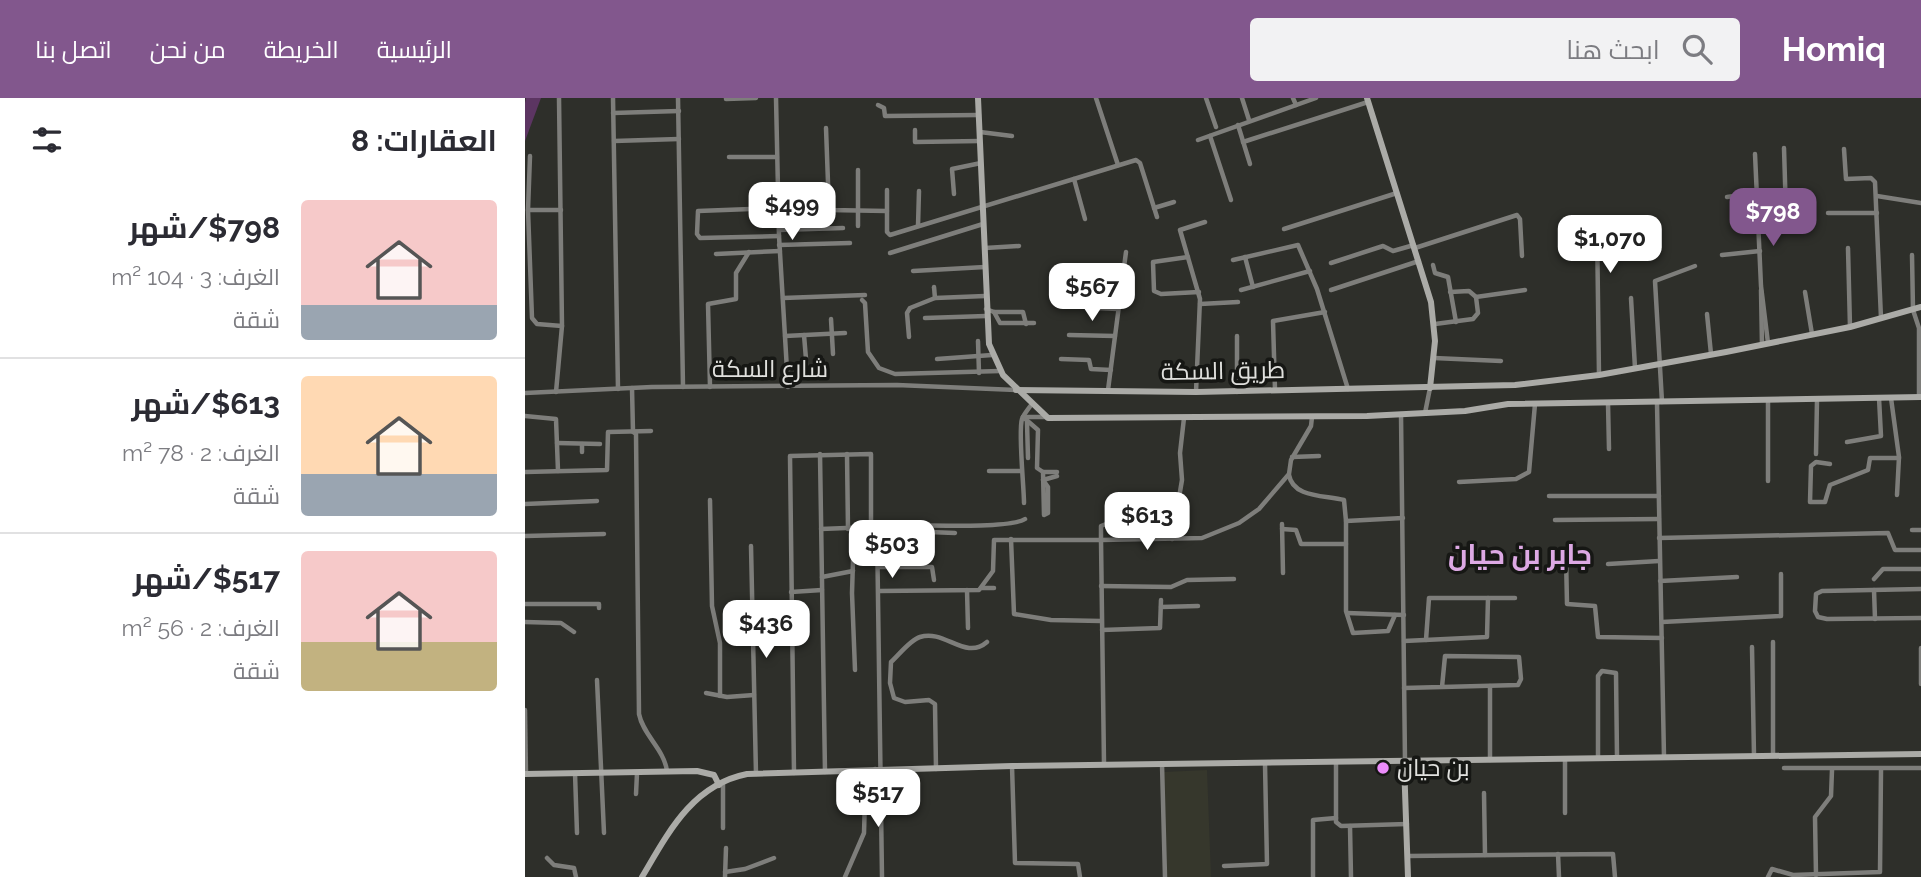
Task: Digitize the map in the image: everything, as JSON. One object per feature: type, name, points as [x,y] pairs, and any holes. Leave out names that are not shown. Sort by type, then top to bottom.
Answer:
[{"type":"main road","points":[[978,98],[985,296],[992,355],[1000,371],[1016,390],[1046,417],[1312,417],[1465,411],[1501,405],[1920,397]]},
{"type":"main road","points":[[1367,100],[1420,260],[1435,324],[1430,388]]},
{"type":"main road","name":"طريق السكة","points":[[1016,390],[1237,392],[1515,385],[1599,375],[1711,355],[1850,327],[1921,307]]},
{"type":"main road","points":[[642,877],[684,810],[719,785],[756,774],[1012,766],[1921,754]]},
{"type":"main road","points":[[1408,761],[1408,877]]},
{"type":"main road","points":[[1396,762],[1406,773]]},
{"type":"main road","points":[[704,772],[719,785]]},
{"type":"main road","points":[[526,774],[704,772],[732,779]]},
{"type":"main road","points":[[714,775],[719,785]]},
{"type":"street","points":[[556,392],[562,326],[559,98]]},
{"type":"street","points":[[613,98],[618,389]]},
{"type":"street","points":[[678,98],[683,387]]},
{"type":"street","points":[[726,99],[756,98]]},
{"type":"street","points":[[776,98],[778,208],[787,387]]},
{"type":"street","points":[[1096,98],[1118,165]]},
{"type":"street","points":[[1206,98],[1216,127]]},
{"type":"street","points":[[1242,98],[1249,120]]},
{"type":"street","points":[[1293,98],[1296,105]]},
{"type":"street","points":[[1198,140],[1315,98]]},
{"type":"street","points":[[1244,142],[1367,100]]},
{"type":"street","points":[[879,104],[884,108],[885,116],[979,115]]},
{"type":"street","points":[[613,113],[679,111]]},
{"type":"street","points":[[1238,125],[1250,164]]},
{"type":"street","points":[[826,128],[829,210]]},
{"type":"street","points":[[915,130],[915,142],[1012,135]]},
{"type":"street","points":[[1210,136],[1231,200]]},
{"type":"street","points":[[614,141],[679,139]]},
{"type":"street","points":[[1759,220],[1781,218],[1786,214],[1784,148]]},
{"type":"street","points":[[1844,149],[1846,179],[1873,179],[1877,196],[1881,319]]},
{"type":"street","points":[[1755,154],[1765,344]]},
{"type":"street","points":[[530,156],[528,210],[533,321],[562,326]]},
{"type":"street","points":[[729,157],[777,157]]},
{"type":"street","points":[[887,190],[888,234],[1139,160],[1157,217]]},
{"type":"street","points":[[954,194],[952,169],[981,163]]},
{"type":"street","points":[[858,170],[858,226]]},
{"type":"street","points":[[1074,179],[1085,219]]},
{"type":"street","points":[[918,226],[919,191]]},
{"type":"street","points":[[778,194],[829,192]]},
{"type":"street","points":[[1284,229],[1397,193]]},
{"type":"street","points":[[1727,197],[1756,193]]},
{"type":"street","points":[[1877,196],[1921,204]]},
{"type":"street","points":[[1154,208],[1174,202]]},
{"type":"street","points":[[778,208],[698,211],[697,234],[700,239],[843,228]]},
{"type":"street","points":[[528,210],[561,210]]},
{"type":"street","points":[[796,217],[821,216],[829,210],[887,211]]},
{"type":"street","points":[[1828,214],[1877,213]]},
{"type":"street","points":[[1331,263],[1383,246],[1393,251],[1415,246],[1517,215],[1520,219],[1522,256]]},
{"type":"street","points":[[1196,392],[1199,292],[1181,228],[1205,222]]},
{"type":"street","points":[[890,253],[983,224]]},
{"type":"street","points":[[1567,224],[1597,226],[1599,375]]},
{"type":"street","points":[[716,254],[850,243]]},
{"type":"street","points":[[1233,260],[1295,244],[1310,271],[1325,312],[1348,389]]},
{"type":"street","points":[[984,248],[1019,246]]},
{"type":"street","points":[[1848,248],[1850,327]]},
{"type":"street","points":[[1722,255],[1761,251]]},
{"type":"street","points":[[1108,390],[1126,252]]},
{"type":"street","points":[[710,387],[708,304],[736,299],[736,273],[749,253]]},
{"type":"street","points":[[1912,256],[1913,310],[1919,328],[1920,397]]},
{"type":"street","points":[[1188,257],[1153,262],[1154,291],[1161,294],[1199,292]]},
{"type":"street","points":[[1245,257],[1253,286]]},
{"type":"street","points":[[1331,290],[1420,260]]},
{"type":"street","points":[[1433,265],[1435,273],[1448,277],[1456,321]]},
{"type":"street","points":[[1664,758],[1659,561],[1662,364],[1655,281],[1695,266]]},
{"type":"street","points":[[913,271],[985,267]]},
{"type":"street","points":[[1241,290],[1310,271]]},
{"type":"street","points":[[934,287],[935,298]]},
{"type":"street","points":[[1476,297],[1525,290]]},
{"type":"street","points":[[1435,324],[1476,317],[1476,297],[1471,291],[1450,292]]},
{"type":"street","points":[[1805,292],[1812,334]]},
{"type":"street","points":[[783,298],[865,295]]},
{"type":"street","points":[[909,337],[908,311],[935,298],[985,296]]},
{"type":"street","points":[[1631,298],[1635,368]]},
{"type":"street","points":[[862,300],[865,303],[868,353],[879,368],[895,374],[1000,371]]},
{"type":"street","points":[[1200,304],[1238,302]]},
{"type":"street","points":[[1095,308],[1118,309]]},
{"type":"street","points":[[925,318],[986,312],[1023,312],[1026,324]]},
{"type":"street","points":[[994,312],[997,322],[1034,323]]},
{"type":"street","points":[[1275,390],[1273,321],[1325,312]]},
{"type":"street","points":[[1707,314],[1711,355]]},
{"type":"street","points":[[831,319],[833,354]]},
{"type":"street","points":[[785,336],[845,333]]},
{"type":"street","points":[[804,335],[807,371]]},
{"type":"street","points":[[1069,335],[1115,336]]},
{"type":"street","points":[[1237,337],[1237,392]]},
{"type":"street","points":[[978,341],[979,373]]},
{"type":"street","points":[[937,359],[940,356],[992,355]]},
{"type":"street","points":[[1434,358],[1501,360]]},
{"type":"street","points":[[1061,359],[1089,360],[1091,369],[1111,370]]},
{"type":"street","name":"شارع السكة","points":[[525,393],[683,387],[897,385],[1016,390]]},
{"type":"street","points":[[1425,413],[1430,388]]},
{"type":"street","points":[[632,390],[633,432],[636,434],[639,714],[664,760],[667,772]]},
{"type":"street","points":[[1847,442],[1881,436],[1879,398]]},
{"type":"street","points":[[1891,398],[1899,458],[1897,495]]},
{"type":"street","points":[[1768,400],[1768,481]]},
{"type":"street","points":[[1817,400],[1817,454]]},
{"type":"street","points":[[1608,403],[1609,449]]},
{"type":"street","points":[[1024,503],[1021,471],[1025,419],[1032,404]]},
{"type":"street","points":[[1459,482],[1516,479],[1529,471],[1535,404]]},
{"type":"street","points":[[1401,414],[1404,688],[1408,761]]},
{"type":"street","points":[[525,416],[555,417],[558,471]]},
{"type":"street","points":[[1025,419],[1046,417]]},
{"type":"street","points":[[1312,417],[1307,433],[1292,457],[1289,474],[1292,487],[1299,492],[1344,500],[1347,613],[1355,635],[1388,631],[1395,615]]},
{"type":"street","points":[[1172,539],[1182,480],[1180,453],[1184,418]]},
{"type":"street","points":[[1025,419],[1028,458]]},
{"type":"street","points":[[1025,419],[1038,430],[1037,468],[1043,472],[1057,474],[1043,480]]},
{"type":"street","points":[[525,472],[607,470],[608,432],[651,431]]},
{"type":"street","points":[[557,443],[600,443]]},
{"type":"street","points":[[582,444],[582,452]]},
{"type":"street","points":[[820,454],[825,772]]},
{"type":"street","points":[[847,454],[855,670]]},
{"type":"street","points":[[794,772],[790,456],[872,456],[872,527],[821,529]]},
{"type":"street","points":[[1292,457],[1319,456]]},
{"type":"street","points":[[1830,464],[1816,462],[1811,466],[1809,501],[1826,501],[1830,485],[1868,471],[1870,458],[1899,458]]},
{"type":"street","points":[[989,471],[1021,471]]},
{"type":"street","points":[[1043,472],[1045,505]]},
{"type":"street","points":[[980,588],[993,571],[995,540],[1202,538],[1239,523],[1259,509],[1289,474]]},
{"type":"street","points":[[1549,496],[1659,496]]},
{"type":"street","points":[[710,500],[712,606],[720,643],[720,696]]},
{"type":"street","points":[[525,503],[597,501]]},
{"type":"street","points":[[1346,521],[1403,518]]},
{"type":"street","points":[[882,877],[878,769],[877,530],[881,525],[938,528],[1017,523],[1025,519]]},
{"type":"street","points":[[1555,520],[1659,519]]},
{"type":"street","points":[[1104,765],[1101,529],[1106,524],[1175,522]]},
{"type":"street","points":[[1283,573],[1282,526],[1296,530],[1301,544],[1346,544]]},
{"type":"street","points":[[938,528],[955,533]]},
{"type":"street","points":[[1912,530],[1921,530]]},
{"type":"street","points":[[1660,538],[1888,533],[1895,550],[1921,550]]},
{"type":"street","points":[[525,536],[604,534]]},
{"type":"street","points":[[1011,540],[1014,614],[1051,620],[1102,621]]},
{"type":"street","points":[[751,546],[756,774]]},
{"type":"street","points":[[1566,556],[1567,604],[1595,606],[1598,637],[1663,638]]},
{"type":"street","points":[[1608,564],[1659,561]]},
{"type":"street","points":[[879,566],[932,567],[934,580]]},
{"type":"street","points":[[1874,579],[1884,569],[1921,569]]},
{"type":"street","points":[[822,577],[853,571]]},
{"type":"street","points":[[1662,622],[1781,616],[1781,574]]},
{"type":"street","points":[[1660,581],[1737,577]]},
{"type":"street","points":[[1101,586],[1171,587],[1187,580],[1234,579]]},
{"type":"street","points":[[879,591],[994,589]]},
{"type":"street","points":[[1921,589],[1820,592],[1816,594],[1815,611],[1817,616],[1824,619],[1921,618]]},
{"type":"street","points":[[792,592],[822,590]]},
{"type":"street","points":[[967,590],[968,628]]},
{"type":"street","points":[[1874,590],[1875,618]]},
{"type":"street","points":[[1426,640],[1429,598],[1515,598]]},
{"type":"street","points":[[1404,641],[1487,637],[1488,598]]},
{"type":"street","points":[[1102,630],[1160,628],[1161,600]]},
{"type":"street","points":[[525,604],[593,602],[599,604],[599,608]]},
{"type":"street","points":[[1161,607],[1198,606]]},
{"type":"street","points":[[1347,613],[1404,615]]},
{"type":"street","points":[[525,622],[561,622],[574,632]]},
{"type":"street","points":[[936,769],[935,704],[929,701],[905,702],[894,698],[890,688],[891,662],[919,637],[946,639],[962,649],[982,646],[987,642]]},
{"type":"street","points":[[1773,642],[1773,756]]},
{"type":"street","points":[[1752,648],[1754,757]]},
{"type":"street","points":[[1921,648],[1921,684]]},
{"type":"street","points":[[1404,688],[1490,686],[1520,684],[1518,656],[1445,656],[1443,687]]},
{"type":"street","points":[[1598,758],[1598,676],[1602,671],[1616,673],[1617,757]]},
{"type":"street","points":[[597,680],[604,833]]},
{"type":"street","points":[[1490,686],[1490,760]]},
{"type":"street","points":[[706,693],[720,696],[754,695]]},
{"type":"street","points":[[525,710],[526,774]]},
{"type":"street","points":[[1565,759],[1565,813]]},
{"type":"street","points":[[1335,763],[1336,818],[1341,826],[1407,824]]},
{"type":"street","points":[[1162,764],[1165,877]]},
{"type":"street","points":[[1224,866],[1267,864],[1265,764]]},
{"type":"street","points":[[1012,766],[1015,863],[1077,864],[1080,877]]},
{"type":"street","points":[[1784,768],[1921,768]]},
{"type":"street","points":[[845,877],[863,833],[865,799],[878,769]]},
{"type":"street","points":[[1816,874],[1815,817],[1831,796],[1832,770]]},
{"type":"street","points":[[1768,877],[1772,869],[1783,874],[1881,871],[1881,770]]},
{"type":"street","points":[[575,773],[577,833]]},
{"type":"street","points":[[636,794],[637,773]]},
{"type":"street","points":[[719,785],[723,828]]},
{"type":"street","points":[[1484,793],[1485,855]]},
{"type":"street","points":[[1313,877],[1312,822],[1315,818],[1336,818]]},
{"type":"street","points":[[1350,826],[1351,877]]},
{"type":"street","points":[[726,848],[725,874],[774,858]]},
{"type":"street","points":[[1558,854],[1559,877]]},
{"type":"street","points":[[1408,856],[1613,854],[1615,877]]},
{"type":"street","points":[[547,858],[554,864],[575,868],[576,877]]},
{"type":"shaded area","points":[[526,98],[541,98],[525,141],[525,103]]},
{"type":"shaded area","points":[[1207,770],[1211,877],[1167,877],[1164,772]]},
{"type":"place","name":"بن حيان","points":[[1383,768]]},
{"type":"district","name":"جابر بن حيان","points":[[1520,554]]}]
